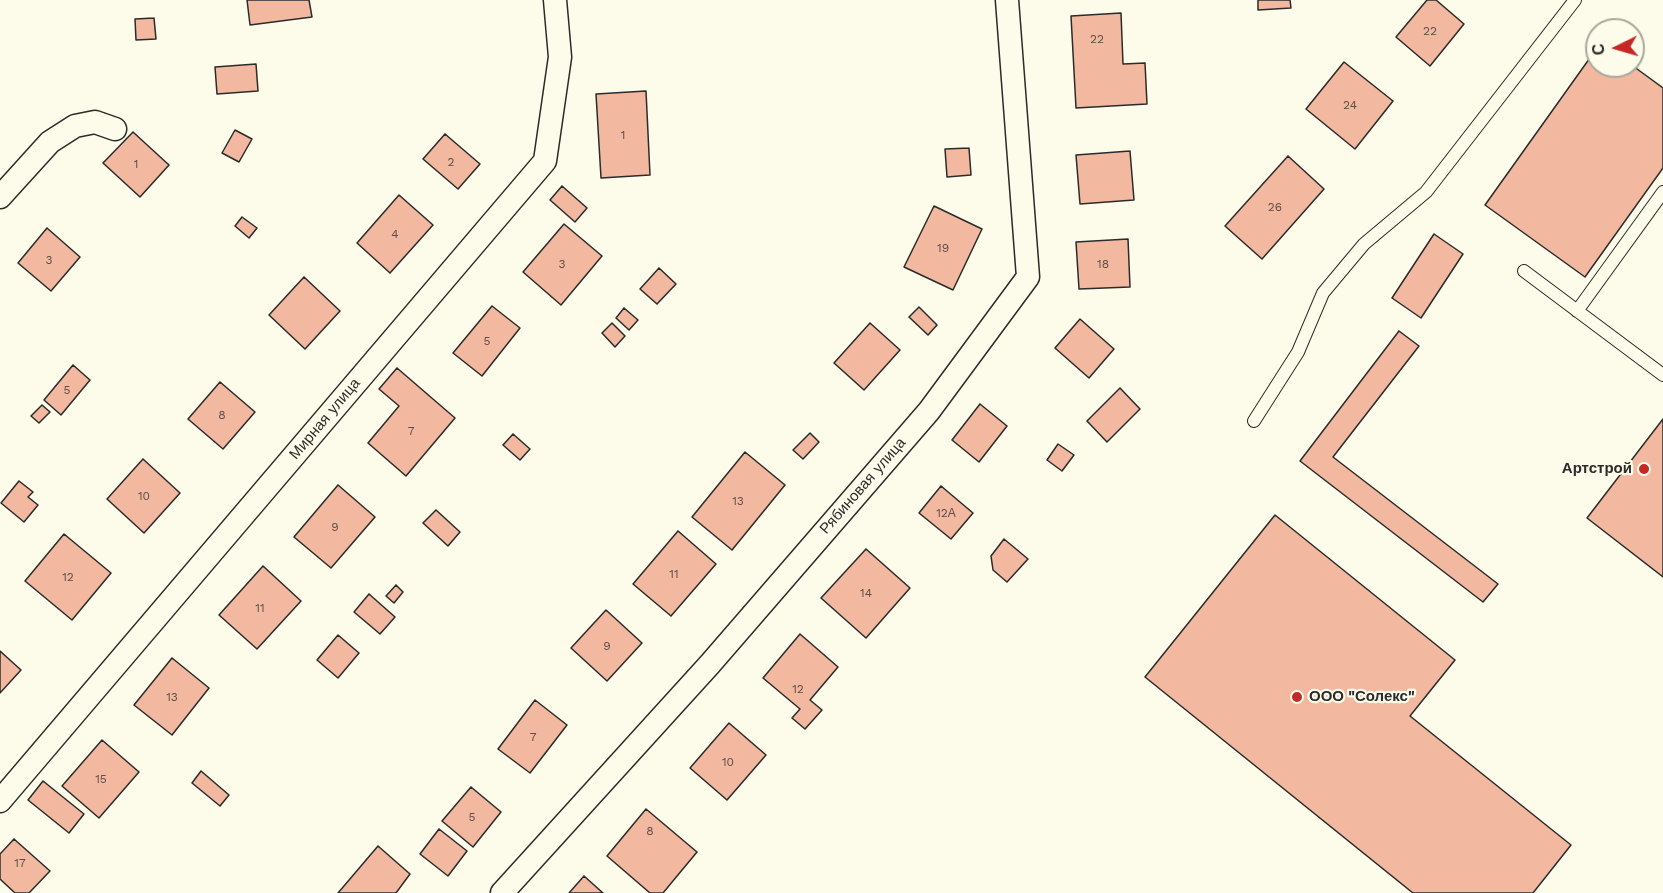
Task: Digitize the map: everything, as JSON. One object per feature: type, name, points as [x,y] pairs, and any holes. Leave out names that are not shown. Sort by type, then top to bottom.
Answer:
[{"type":"street","name":"Мирная улица","points":[[0,801],[545,161],[560,57],[555,0]]},
{"type":"street","name":"Рябиновая улица","points":[[502,893],[710,664],[929,411],[1028,278],[1006,0]]},
{"type":"street","points":[[0,197],[50,142],[75,126],[95,122],[115,129]]},
{"type":"lane","points":[[1254,421],[1298,352],[1323,293],[1364,244],[1426,192],[1575,0]]},
{"type":"lane","points":[[1576,311],[1663,192]]},
{"type":"lane","points":[[1524,271],[1663,375]]},
{"type":"building","points":[[247,0],[309,0],[312,17],[250,25]]},
{"type":"building","points":[[1258,0],[1290,0],[1291,8],[1258,10]]},
{"type":"building","points":[[1427,0],[1436,0],[1464,24],[1430,66],[1396,37]]},
{"type":"building","points":[[1121,13],[1123,64],[1145,63],[1147,104],[1076,108],[1071,16]]},
{"type":"building","points":[[154,18],[156,39],[136,40],[135,19]]},
{"type":"building","points":[[1344,62],[1393,101],[1355,149],[1306,109]]},
{"type":"building","points":[[256,64],[258,91],[217,94],[215,67]]},
{"type":"building","points":[[1585,65],[1585,78],[1645,78],[1645,75],[1663,88],[1663,168],[1585,277],[1485,205]]},
{"type":"building","points":[[646,91],[650,175],[601,178],[596,94]]},
{"type":"building","points":[[235,130],[252,139],[239,162],[222,153]]},
{"type":"building","points":[[133,132],[169,165],[140,197],[103,163]]},
{"type":"building","points":[[445,134],[480,164],[458,189],[423,159]]},
{"type":"building","points":[[969,148],[971,175],[947,177],[945,149]]},
{"type":"building","points":[[1130,151],[1134,200],[1080,204],[1076,155]]},
{"type":"building","points":[[1288,156],[1324,189],[1262,259],[1225,226]]},
{"type":"building","points":[[562,186],[587,208],[575,222],[550,200]]},
{"type":"building","points":[[399,195],[433,225],[390,273],[357,243]]},
{"type":"building","points":[[934,206],[982,229],[953,290],[904,267]]},
{"type":"building","points":[[242,217],[257,228],[249,238],[235,226]]},
{"type":"building","points":[[564,224],[602,256],[561,305],[523,272]]},
{"type":"building","points":[[47,228],[80,257],[51,291],[18,263]]},
{"type":"building","points":[[1434,234],[1463,254],[1421,318],[1392,298]]},
{"type":"building","points":[[1128,239],[1130,287],[1079,289],[1076,242]]},
{"type":"building","points":[[659,268],[676,284],[657,304],[640,289]]},
{"type":"building","points":[[304,277],[340,311],[305,349],[269,315]]},
{"type":"building","points":[[492,306],[520,328],[482,376],[453,353]]},
{"type":"building","points":[[919,307],[937,325],[928,335],[909,317]]},
{"type":"building","points":[[624,308],[638,320],[629,330],[616,318]]},
{"type":"building","points":[[1080,319],[1114,349],[1089,378],[1055,348]]},
{"type":"building","points":[[612,323],[625,336],[615,347],[602,333]]},
{"type":"building","points":[[870,323],[900,350],[864,390],[834,363]]},
{"type":"building","points":[[1399,331],[1419,346],[1333,457],[1498,584],[1483,602],[1300,461]]},
{"type":"building","points":[[73,365],[90,380],[61,415],[44,400]]},
{"type":"building","points":[[397,368],[455,418],[406,476],[368,443],[399,406],[379,389]]},
{"type":"building","points":[[220,382],[255,412],[223,449],[188,419]]},
{"type":"building","points":[[1120,388],[1140,409],[1107,442],[1087,421]]},
{"type":"building","points":[[980,404],[1007,426],[979,462],[952,440]]},
{"type":"building","points":[[42,405],[50,412],[39,423],[31,416]]},
{"type":"building","name":"Артстрой","points":[[1663,419],[1663,577],[1587,518]]},
{"type":"building","points":[[810,433],[819,442],[803,459],[793,450]]},
{"type":"building","points":[[513,434],[530,449],[520,460],[503,445]]},
{"type":"building","points":[[1058,444],[1074,455],[1062,471],[1047,460]]},
{"type":"building","points":[[745,452],[785,485],[732,550],[692,517]]},
{"type":"building","points":[[143,459],[180,493],[144,533],[107,499]]},
{"type":"building","points":[[19,481],[33,492],[28,497],[38,505],[24,522],[1,503]]},
{"type":"building","points":[[338,485],[375,517],[331,568],[294,537]]},
{"type":"building","points":[[941,486],[973,513],[951,539],[919,513]]},
{"type":"building","points":[[436,510],[460,532],[448,546],[423,523]]},
{"type":"building","name":"ООО \"Солекс\"","points":[[1275,515],[1455,660],[1410,716],[1571,845],[1533,893],[1413,893],[1145,677]]},
{"type":"building","points":[[678,531],[716,564],[671,616],[633,584]]},
{"type":"building","points":[[64,534],[111,573],[72,620],[25,581]]},
{"type":"building","points":[[1004,539],[1028,559],[1007,582],[993,570],[991,556]]},
{"type":"building","points":[[866,549],[910,588],[866,638],[821,598]]},
{"type":"building","points":[[263,566],[301,601],[257,649],[219,615]]},
{"type":"building","points":[[396,585],[403,592],[394,603],[386,596]]},
{"type":"building","points":[[369,594],[395,617],[380,634],[354,612]]},
{"type":"building","points":[[606,610],[642,643],[607,681],[571,648]]},
{"type":"building","points":[[800,634],[838,667],[810,700],[822,710],[805,729],[792,718],[800,709],[763,678]]},
{"type":"building","points":[[338,635],[359,653],[338,678],[317,660]]},
{"type":"building","points":[[0,651],[21,670],[0,693]]},
{"type":"building","points":[[172,658],[209,688],[172,735],[134,705]]},
{"type":"building","points":[[535,700],[567,725],[530,773],[498,749]]},
{"type":"building","points":[[729,723],[766,755],[727,800],[690,768]]},
{"type":"building","points":[[102,740],[139,772],[99,818],[62,786]]},
{"type":"building","points":[[201,771],[229,795],[220,806],[192,783]]},
{"type":"building","points":[[43,781],[84,814],[69,833],[28,800]]},
{"type":"building","points":[[471,787],[501,812],[473,847],[442,821]]},
{"type":"building","points":[[646,809],[697,852],[663,893],[650,893],[607,856]]},
{"type":"building","points":[[439,829],[467,851],[448,876],[420,854]]},
{"type":"building","points":[[14,839],[50,871],[29,893],[15,893],[0,879],[0,854]]},
{"type":"building","points":[[378,846],[410,874],[396,893],[338,893]]},
{"type":"building","points":[[584,876],[603,893],[569,893]]},
{"type":"place","name":"Артстрой","points":[[1644,469]]},
{"type":"place","name":"ООО \"Солекс\"","points":[[1297,697]]}]
